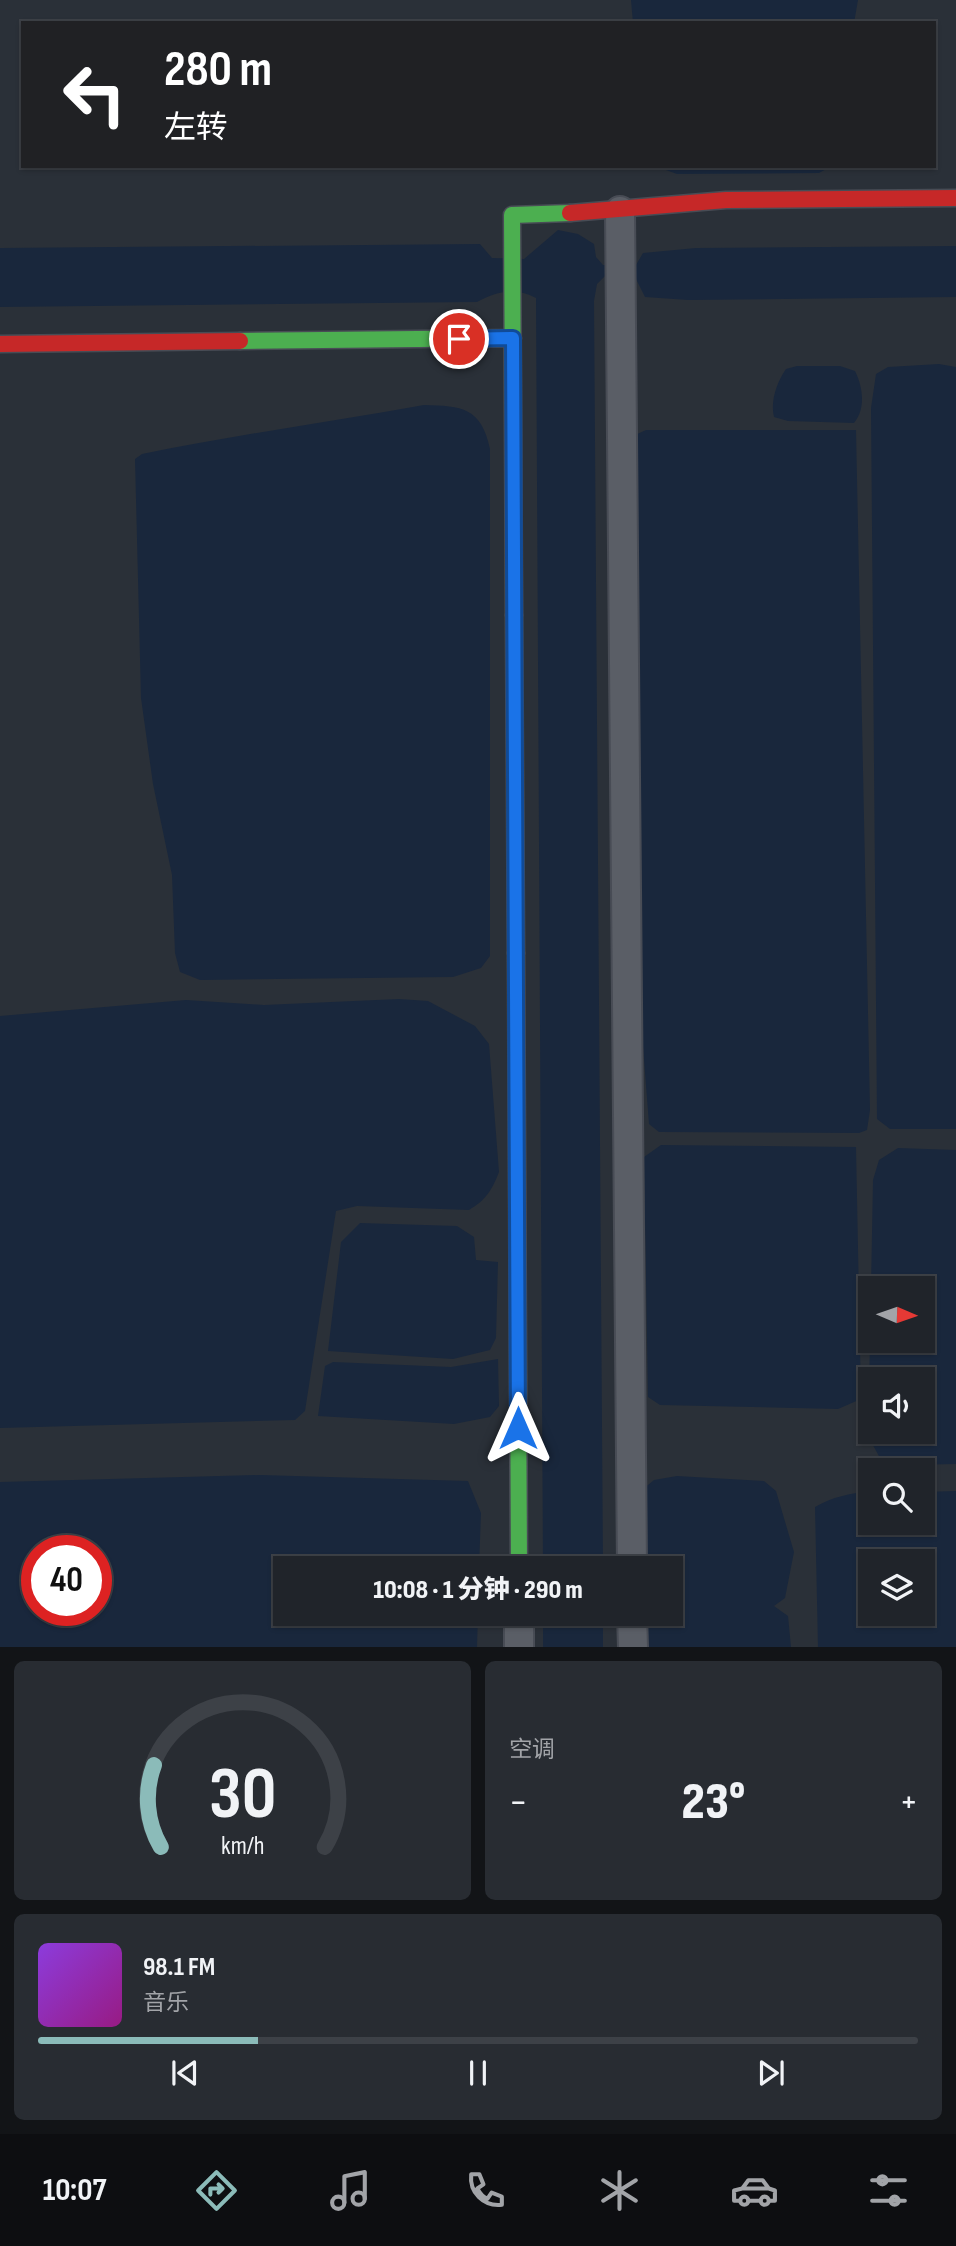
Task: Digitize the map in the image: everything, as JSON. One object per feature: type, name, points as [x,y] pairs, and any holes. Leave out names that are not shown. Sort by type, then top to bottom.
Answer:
[{"type":"street","points":[[519,1556],[512,215],[620,211],[726,200],[956,198]]},
{"type":"street","points":[[620,211],[632,1556]]},
{"type":"street","points":[[0,344],[513,338]]},
{"type":"street","points":[[519,1626],[519,1647]]},
{"type":"street","points":[[632,1626],[633,1647]]},
{"type":"water","points":[[631,0],[858,0],[854,21],[633,21]]},
{"type":"water","points":[[660,168],[828,168],[819,173],[677,174]]},
{"type":"water","points":[[558,230],[578,234],[594,244],[596,257],[603,265],[636,265],[643,253],[696,248],[956,246],[956,297],[688,300],[645,297],[635,277],[607,274],[597,284],[594,301],[603,1556],[543,1556],[536,298],[514,292],[499,293],[477,302],[0,307],[0,248],[480,244],[492,258],[524,259]]},
{"type":"water","points":[[939,364],[956,367],[956,1129],[890,1129],[877,1119],[871,408],[876,374],[888,367]]},
{"type":"water","points":[[797,366],[840,366],[855,371],[860,384],[862,405],[854,423],[788,421],[774,417],[774,398],[780,380],[786,369]]},
{"type":"water","points":[[424,405],[449,406],[468,412],[481,425],[490,449],[490,956],[481,968],[453,977],[200,980],[180,972],[175,953],[172,875],[153,784],[141,698],[135,459],[142,454],[177,447]]},
{"type":"water","points":[[646,430],[856,430],[870,1110],[867,1130],[859,1133],[659,1132],[649,1124],[640,1007],[633,436]]},
{"type":"water","points":[[399,999],[428,1001],[475,1026],[489,1044],[499,1172],[488,1194],[469,1210],[357,1206],[336,1211],[305,1411],[295,1420],[0,1428],[0,1016],[186,1000],[264,1005]]},
{"type":"water","points":[[661,1145],[856,1147],[860,1367],[858,1367],[858,1400],[838,1409],[660,1405],[648,1397],[644,1157]]},
{"type":"water","points":[[898,1148],[956,1150],[956,1464],[935,1464],[935,1458],[880,1458],[872,1444],[935,1444],[935,1367],[869,1367],[870,1353],[935,1353],[935,1276],[871,1276],[873,1180],[879,1160]]},
{"type":"water","points":[[360,1223],[457,1226],[474,1237],[476,1260],[498,1262],[496,1338],[490,1350],[453,1359],[328,1351],[341,1242]]},
{"type":"water","points":[[498,1359],[499,1406],[490,1417],[454,1424],[318,1416],[325,1366],[333,1362],[451,1367]]},
{"type":"water","points":[[260,1475],[468,1481],[481,1513],[479,1556],[273,1556],[273,1626],[478,1626],[477,1647],[0,1647],[0,1482]]},
{"type":"water","points":[[677,1476],[764,1481],[776,1491],[794,1552],[785,1598],[774,1606],[788,1616],[791,1647],[645,1647],[645,1626],[683,1626],[683,1556],[644,1556],[642,1490],[654,1480]]},
{"type":"water","points":[[956,1491],[956,1647],[818,1647],[815,1507],[858,1493],[858,1535],[935,1535],[935,1492]]},
{"type":"water","points":[[543,1626],[603,1626],[603,1647],[543,1647]]},
{"type":"traffic: fast","points":[[514,615],[512,215],[570,213]]},
{"type":"traffic: fast","points":[[240,341],[513,338]]},
{"type":"traffic: fast","points":[[516,953],[519,1556]]},
{"type":"traffic: slow","points":[[514,615],[516,953]]},
{"type":"traffic: jam","points":[[570,213],[726,200],[956,198]]},
{"type":"traffic: jam","points":[[0,344],[240,341]]},
{"type":"route","points":[[459,339],[513,338],[518,1428]]}]
